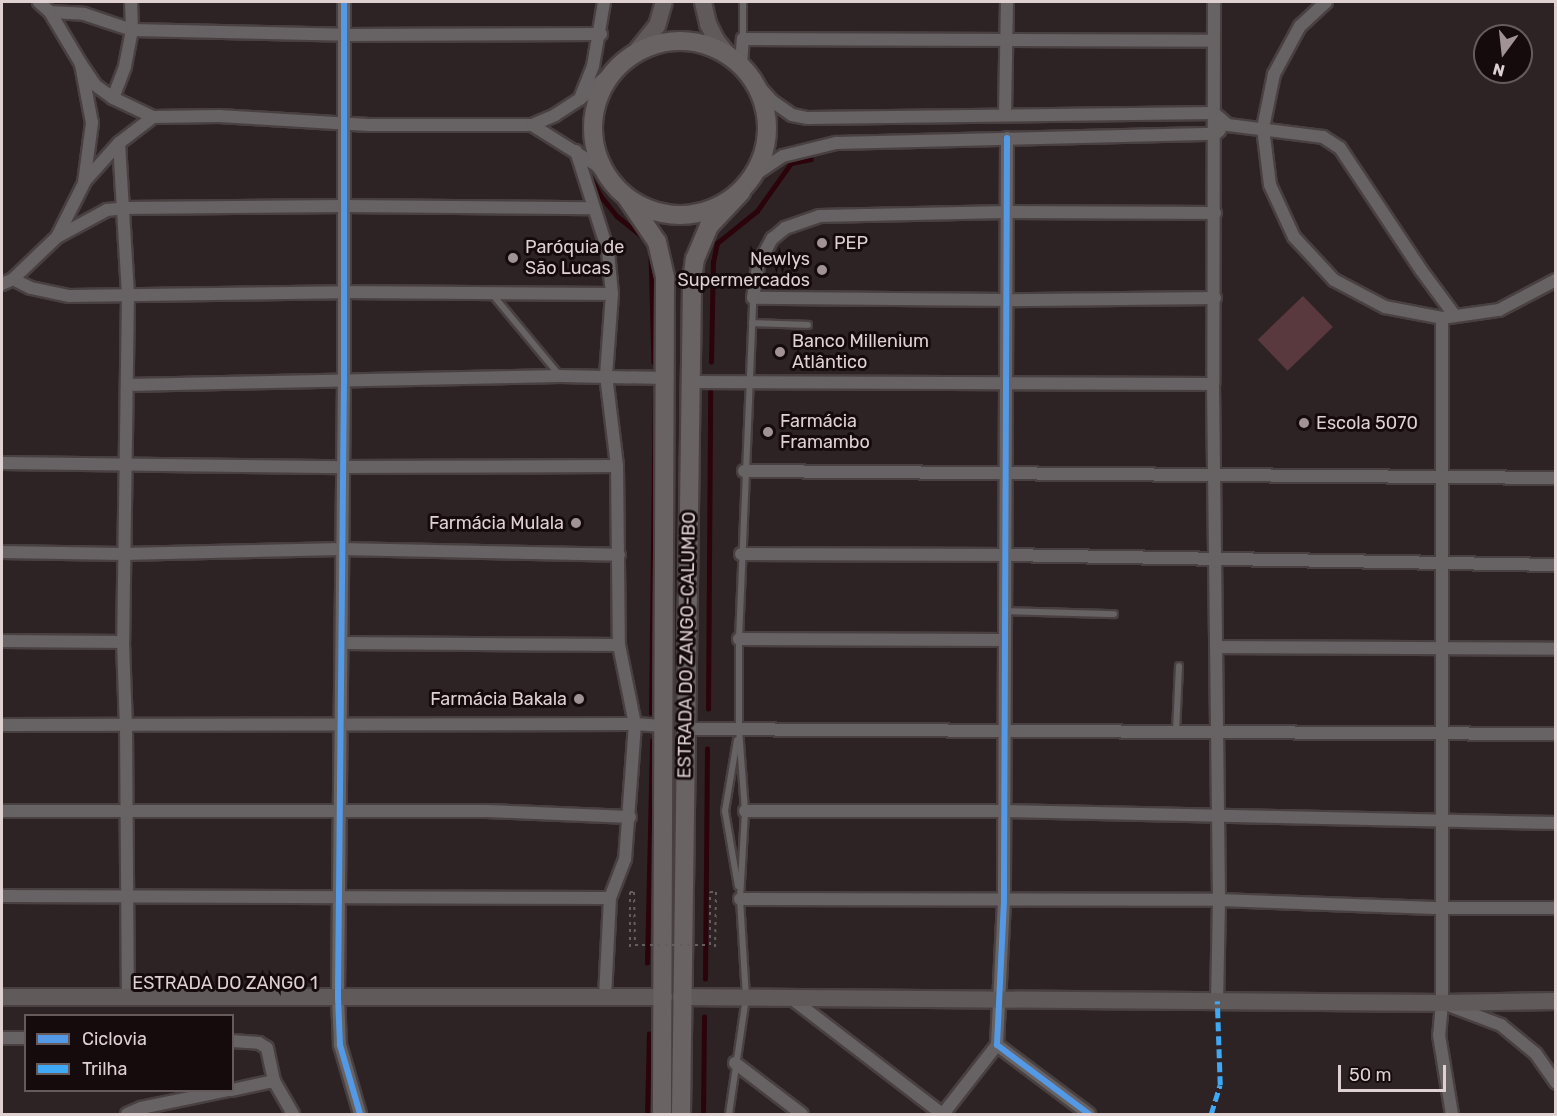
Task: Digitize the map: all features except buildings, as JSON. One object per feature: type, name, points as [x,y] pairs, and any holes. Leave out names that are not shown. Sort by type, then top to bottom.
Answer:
[{"type":"main road","points":[[681,41],[706,45],[735,60],[754,81],[764,102],[768,125],[766,150],[756,174],[741,192],[722,206],[703,213],[683,216],[663,214],[645,208],[627,198],[607,177],[597,156],[592,133],[598,99],[615,69],[634,54],[657,44],[681,41]]},
{"type":"main road","name":"ESTRADA DO ZANGO-CALUMBO","points":[[662,1114],[673,997],[686,729],[689,382],[695,259],[709,225],[741,192]]},
{"type":"main road","name":"ESTRADA DO ZANGO-CALUMBO","points":[[627,198],[649,227],[662,258],[664,278],[663,726],[673,997],[681,1114]]},
{"type":"street","points":[[39,2],[50,12],[95,85],[113,98],[153,117],[219,116],[345,124],[532,125],[555,115],[580,99],[615,69]]},
{"type":"street","points":[[113,98],[125,66],[132,30],[131,2]]},
{"type":"street","points":[[344,2],[342,813],[338,997],[340,1045],[360,1114]]},
{"type":"street","points":[[580,99],[593,66],[601,34],[604,2]]},
{"type":"street","points":[[634,54],[657,26],[664,2]]},
{"type":"street","points":[[703,2],[708,24],[716,40],[735,60],[743,39],[1213,41]]},
{"type":"street","points":[[1005,115],[1007,2]]},
{"type":"street","points":[[1214,2],[1213,384],[1220,900],[1217,1000]]},
{"type":"street","points":[[1326,2],[1300,26],[1274,74],[1263,128],[1269,185],[1294,237],[1334,280],[1385,307],[1442,318],[1499,310],[1556,280]]},
{"type":"street","points":[[50,12],[84,14],[132,30],[345,35],[601,34]]},
{"type":"street","points":[[81,64],[92,123],[84,183]]},
{"type":"street","points":[[754,81],[772,101],[792,115],[833,119],[1214,113],[1228,125],[1323,137],[1340,148],[1421,270],[1455,316]]},
{"type":"street","points":[[57,237],[84,183],[119,143],[153,117]]},
{"type":"street","points":[[532,125],[576,151],[596,165],[607,177]]},
{"type":"street","points":[[756,174],[783,156],[836,143],[1215,134],[1228,125]]},
{"type":"street","points":[[790,998],[942,1114],[997,1045],[1005,901],[1005,555],[1008,472],[1007,138]]},
{"type":"street","points":[[119,143],[125,208],[128,294],[123,554],[128,998]]},
{"type":"street","points":[[576,151],[608,251],[612,294],[606,375],[617,466],[619,645],[635,724],[626,859],[610,898],[605,998]]},
{"type":"street","points":[[2,284],[13,279],[57,237],[107,210],[344,206],[593,208]]},
{"type":"street","points":[[1215,213],[1007,212],[819,216],[785,228],[767,247],[758,265],[753,298],[1007,300],[1215,298]]},
{"type":"street","points":[[13,279],[51,294],[342,292],[612,294]]},
{"type":"street","points":[[1442,318],[1442,1003],[1439,1035],[1452,1114]]},
{"type":"street","points":[[127,385],[606,375],[665,378]]},
{"type":"street","points":[[689,382],[1213,384]]},
{"type":"street","points":[[2,463],[343,468],[617,466]]},
{"type":"street","points":[[744,471],[1556,478]]},
{"type":"street","points":[[2,552],[123,554],[341,549],[619,555]]},
{"type":"street","points":[[741,554],[1005,555],[1556,565]]},
{"type":"street","points":[[739,639],[1005,640]]},
{"type":"street","points":[[2,641],[123,642]]},
{"type":"street","points":[[342,643],[619,645]]},
{"type":"street","points":[[1216,647],[1556,649]]},
{"type":"street","points":[[2,725],[126,727],[635,724],[663,726]]},
{"type":"street","points":[[686,729],[1556,734]]},
{"type":"street","points":[[2,811],[342,813],[487,811],[630,816]]},
{"type":"street","points":[[746,811],[1004,811],[1556,823]]},
{"type":"street","points":[[2,896],[610,898]]},
{"type":"street","points":[[741,899],[1220,900],[1441,909],[1556,908]]},
{"type":"street","name":"ESTRADA DO ZANGO 1","points":[[2,997],[746,997],[1442,1003],[1556,1001]]},
{"type":"street","points":[[1442,1003],[1501,1025],[1536,1054],[1556,1083]]},
{"type":"street","points":[[2,1038],[24,1038]]},
{"type":"street","points":[[234,1041],[259,1043],[267,1048],[274,1081],[293,1114]]},
{"type":"street","points":[[997,1045],[1089,1114]]},
{"type":"street","points":[[735,1063],[802,1114]]},
{"type":"street","points":[[234,1089],[274,1081]]},
{"type":"street","points":[[127,1114],[141,1108],[221,1092]]},
{"type":"lane","points":[[742,2],[743,39]]},
{"type":"lane","points":[[491,293],[560,376]]},
{"type":"lane","points":[[729,1114],[746,997],[741,899],[746,811],[739,730],[739,639],[744,471],[753,298]]},
{"type":"lane","points":[[752,323],[808,325]]},
{"type":"lane","points":[[1005,611],[1114,614]]},
{"type":"lane","points":[[1176,732],[1179,666]]},
{"type":"lane","points":[[739,730],[725,811],[741,899]]},
{"type":"path","points":[[630,947],[630,892],[634,892],[635,945],[710,945],[710,892],[716,891],[715,949]]},
{"type":"shaded area","points":[[1303,296],[1333,327],[1288,371],[1258,340]]},
{"type":"waterway","points":[[711,362],[713,262],[717,243],[757,211],[791,163],[811,159]]},
{"type":"waterway","points":[[589,174],[600,195],[617,216],[645,239]]},
{"type":"waterway","points":[[651,255],[654,362]]},
{"type":"waterway","points":[[708,709],[710,392]]},
{"type":"waterway","points":[[651,713],[655,395]]},
{"type":"waterway","points":[[647,963],[652,741]]},
{"type":"waterway","points":[[705,979],[707,749]]},
{"type":"waterway","points":[[703,1114],[704,1017]]},
{"type":"waterway","points":[[647,1114],[649,1034]]},
{"type":"marked path","points":[[1211,1114],[1220,1085],[1217,1001]]},
{"type":"cycle path","points":[[344,2],[344,379],[338,997],[340,1045],[360,1114]]},
{"type":"cycle path","points":[[1007,138],[1004,901],[997,1045],[1089,1114]]},
{"type":"place","name":"PEP","points":[[822,243]]},
{"type":"place","name":"Paróquia de São Lucas","points":[[513,258]]},
{"type":"place","name":"Newlys Supermercados","points":[[822,270]]},
{"type":"place","name":"Banco Millenium Atlântico","points":[[780,352]]},
{"type":"place","name":"Escola 5070","points":[[1304,423]]},
{"type":"place","name":"Farmácia Framambo","points":[[768,432]]},
{"type":"place","name":"Farmácia Mulala","points":[[576,523]]},
{"type":"place","name":"Farmácia Bakala","points":[[579,699]]}]
